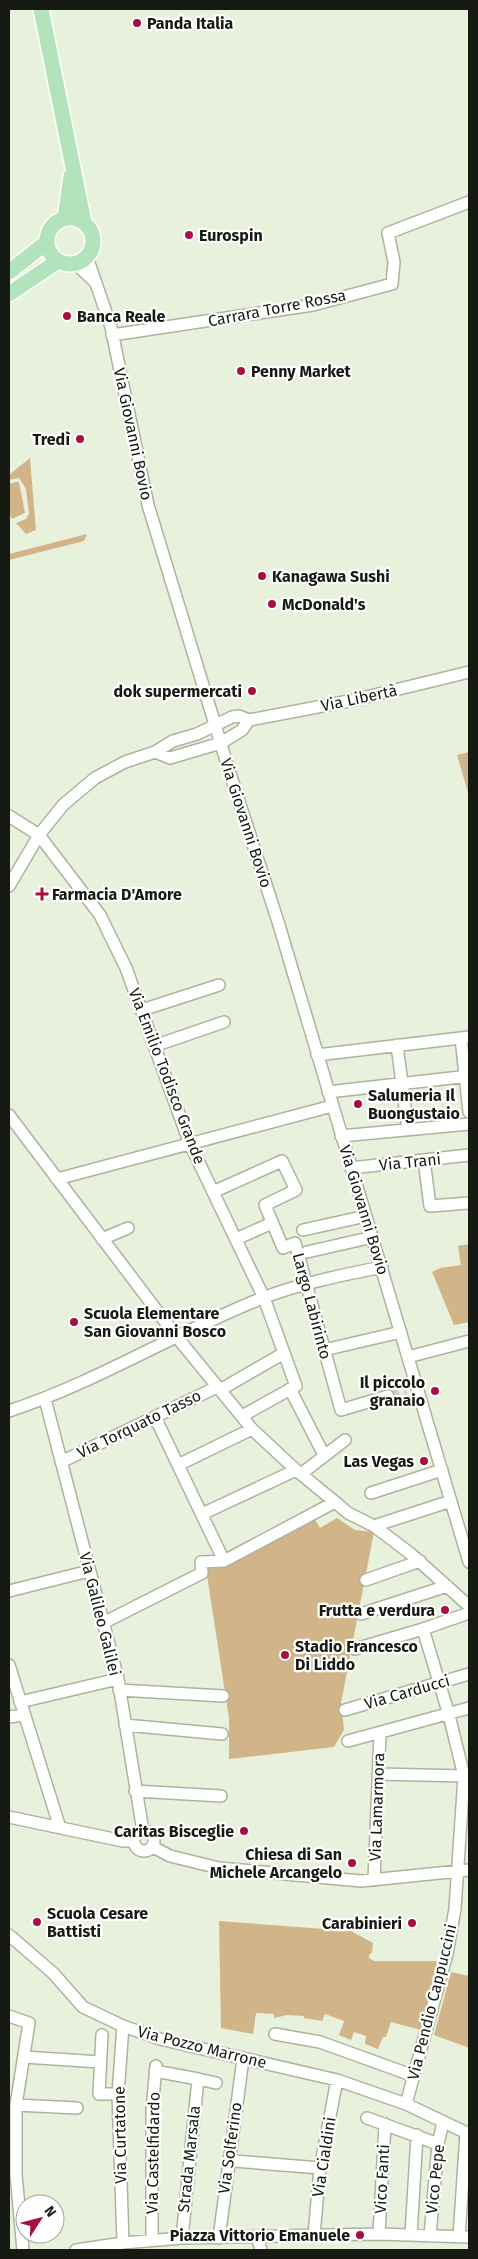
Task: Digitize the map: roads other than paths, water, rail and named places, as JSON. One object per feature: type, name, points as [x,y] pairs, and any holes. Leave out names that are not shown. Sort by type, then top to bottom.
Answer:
[{"type":"main road","points":[[41,9],[84,222]]},
{"type":"main road","points":[[65,218],[72,165]]},
{"type":"main road","points":[[9,272],[47,242],[52,227],[65,218],[75,218],[84,222],[90,228],[93,243],[81,260],[58,261],[9,294]]},
{"type":"main road","points":[[47,242],[53,256],[58,261]]},
{"type":"street","name":"Carrara Torre Rossa","points":[[112,331],[313,305],[392,284],[394,262],[388,233],[469,202]]},
{"type":"street","name":"Via Giovanni Bovio","points":[[81,260],[98,285],[112,331],[148,505],[279,925],[382,1267],[408,1357],[412,1389],[442,1470],[469,1562]]},
{"type":"street","name":"Via Libertà","points":[[9,886],[38,835],[63,805],[95,778],[125,762],[155,752],[173,741],[216,726],[232,717],[239,716],[249,720],[354,700],[469,672]]},
{"type":"street","points":[[155,752],[170,758],[221,742],[242,730],[249,720]]},
{"type":"street","name":"Via Emilio Todisco Grande","points":[[9,816],[38,835],[100,915],[126,968],[190,1144],[264,1298],[284,1353],[293,1388],[324,1455]]},
{"type":"street","points":[[142,1010],[219,985]]},
{"type":"street","points":[[154,1046],[224,1022]]},
{"type":"street","points":[[317,1055],[465,1037],[469,1112]]},
{"type":"street","points":[[397,1045],[408,1130]]},
{"type":"street","points":[[328,1092],[467,1076]]},
{"type":"street","points":[[57,1179],[332,1106]]},
{"type":"street","points":[[9,1115],[176,1336],[252,1429],[335,1502],[348,1512],[374,1526],[420,1561],[469,1606]]},
{"type":"street","points":[[342,1136],[469,1124]]},
{"type":"street","name":"Via Trani","points":[[351,1168],[469,1155]]},
{"type":"street","points":[[424,1160],[430,1206],[469,1202]]},
{"type":"street","name":"Largo Labirinto","points":[[213,1192],[282,1161],[296,1190],[266,1205],[283,1248],[295,1243],[341,1410],[388,1396]]},
{"type":"street","points":[[303,1230],[366,1216]]},
{"type":"street","points":[[236,1239],[272,1223]]},
{"type":"street","points":[[102,1239],[128,1228]]},
{"type":"street","points":[[307,1252],[373,1237]]},
{"type":"street","points":[[9,1411],[45,1399],[176,1336],[264,1298],[307,1283],[382,1267]]},
{"type":"street","points":[[324,1350],[401,1332]]},
{"type":"street","points":[[408,1357],[469,1341]]},
{"type":"street","name":"Via Torquato Tasso","points":[[61,1462],[219,1388],[284,1353]]},
{"type":"street","points":[[242,1416],[293,1388]]},
{"type":"street","name":"Via Galileo Galilei","points":[[45,1399],[118,1684],[143,1831]]},
{"type":"street","points":[[155,1417],[224,1561]]},
{"type":"street","points":[[178,1465],[252,1429]]},
{"type":"street","points":[[202,1514],[299,1472],[345,1440]]},
{"type":"street","points":[[371,1493],[442,1470]]},
{"type":"street","points":[[374,1526],[451,1501]]},
{"type":"street","points":[[103,1623],[202,1573],[201,1562],[224,1561],[335,1502]]},
{"type":"street","points":[[366,1580],[420,1561]]},
{"type":"street","points":[[9,1591],[90,1571]]},
{"type":"street","points":[[362,1614],[447,1586]]},
{"type":"street","points":[[355,1649],[469,1613]]},
{"type":"street","name":"Via Pendio Cappuccini","points":[[406,2104],[437,1990],[464,1870],[464,1776],[449,1715],[423,1629]]},
{"type":"street","points":[[9,1665],[60,1828]]},
{"type":"street","name":"Via Carducci","points":[[346,1710],[469,1674]]},
{"type":"street","points":[[20,1702],[118,1684],[223,1696]]},
{"type":"street","points":[[348,1741],[380,1734],[469,1708]]},
{"type":"street","points":[[9,1718],[24,1714]]},
{"type":"street","points":[[125,1725],[222,1734]]},
{"type":"street","name":"Via Lamarmora","points":[[374,1880],[380,1734]]},
{"type":"street","points":[[378,1774],[464,1776]]},
{"type":"street","points":[[136,1791],[221,1796]]},
{"type":"street","points":[[9,1817],[123,1841],[134,1841]]},
{"type":"street","points":[[143,1831],[153,1835],[155,1841],[150,1850],[142,1852],[137,1848],[134,1841],[137,1833],[143,1831]]},
{"type":"street","points":[[153,1847],[170,1856],[219,1868],[362,1881],[464,1870]]},
{"type":"street","name":"Via Pozzo Marrone","points":[[9,1935],[52,1973],[83,2007],[122,2026],[160,2040],[337,2080],[406,2104],[468,2133]]},
{"type":"street","points":[[9,2016],[29,2023],[24,2057],[14,2093],[16,2105],[13,2175],[23,2250]]},
{"type":"street","name":"Via Curtatone","points":[[122,2026],[118,2094],[123,2243]]},
{"type":"street","points":[[275,2034],[320,2042],[414,2076]]},
{"type":"street","points":[[102,2035],[99,2094],[118,2094]]},
{"type":"street","points":[[24,2057],[100,2062]]},
{"type":"street","name":"Via Solferino","points":[[219,2238],[243,2059]]},
{"type":"street","name":"Via Castelfidardo","points":[[152,2240],[152,2110],[155,2068],[198,2079]]},
{"type":"street","points":[[198,2079],[216,2083]]},
{"type":"street","name":"Strada Marsala","points":[[182,2238],[198,2079]]},
{"type":"street","name":"Via Cialdini","points":[[314,2235],[320,2168],[337,2080]]},
{"type":"street","points":[[16,2105],[77,2108]]},
{"type":"street","points":[[367,2118],[438,2144]]},
{"type":"street","name":"Vico Pepe","points":[[430,2236],[438,2144],[443,2122]]},
{"type":"street","name":"Vico Fanti","points":[[379,2234],[385,2124]]},
{"type":"street","points":[[76,2250],[123,2243],[182,2238],[379,2234],[464,2237],[468,2133]]},
{"type":"street","points":[[410,2235],[417,2135]]},
{"type":"street","points":[[234,2162],[320,2168]]},
{"type":"street","points":[[257,2237],[261,2250]]},
{"type":"tunnel","points":[[388,1396],[406,1391]]},
{"type":"place","name":"Panda Italia","points":[[137,23]]},
{"type":"place","name":"Eurospin","points":[[189,235]]},
{"type":"place","name":"Banca Reale","points":[[67,316]]},
{"type":"place","name":"Penny Market","points":[[241,371]]},
{"type":"place","name":"Tredì","points":[[80,439]]},
{"type":"place","name":"Kanagawa Sushi","points":[[262,576]]},
{"type":"place","name":"McDonald's","points":[[272,604]]},
{"type":"place","name":"dok supermercati","points":[[252,691]]},
{"type":"place","name":"Farmacia D'Amore","points":[[42,894]]},
{"type":"place","name":"Salumeria Il Buongustaio","points":[[358,1104]]},
{"type":"place","name":"Scuola Elementare San Giovanni Bosco","points":[[74,1322]]},
{"type":"place","name":"Il piccolo granaio","points":[[435,1391]]},
{"type":"place","name":"Las Vegas","points":[[424,1461]]},
{"type":"place","name":"Frutta e verdura","points":[[445,1610]]},
{"type":"place","name":"Stadio Francesco Di Liddo","points":[[285,1655]]},
{"type":"place","name":"Caritas Bisceglie","points":[[244,1831]]},
{"type":"place","name":"Chiesa di San Michele Arcangelo","points":[[352,1863]]},
{"type":"place","name":"Scuola Cesare Battisti","points":[[37,1922]]},
{"type":"place","name":"Carabinieri","points":[[412,1923]]},
{"type":"place","name":"Piazza Vittorio Emanuele","points":[[360,2235]]}]
